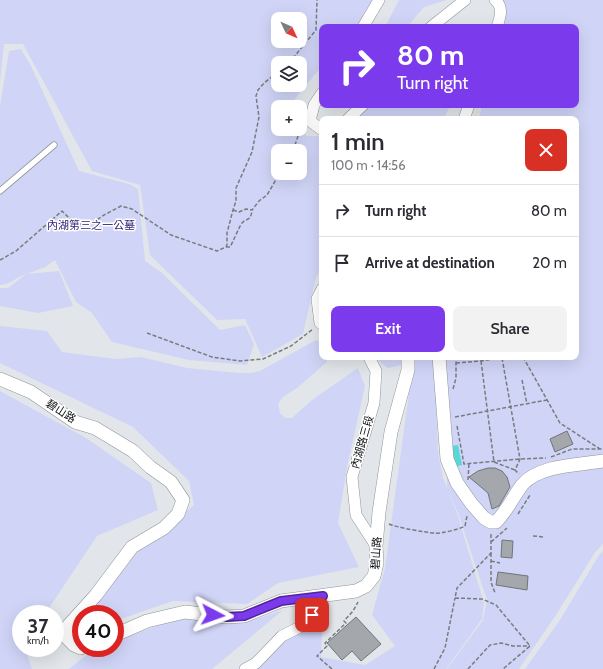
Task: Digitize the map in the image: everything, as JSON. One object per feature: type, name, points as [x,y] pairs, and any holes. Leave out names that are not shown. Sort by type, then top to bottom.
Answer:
[{"type":"street","points":[[365,24],[379,0]]},
{"type":"street","points":[[435,24],[465,0]]},
{"type":"street","points":[[495,0],[501,8],[498,24]]},
{"type":"street","points":[[319,98],[314,105],[310,121],[319,128]]},
{"type":"street","points":[[351,116],[360,108]]},
{"type":"street","points":[[319,295],[317,299],[319,311]]},
{"type":"street","name":"內湖路三段","points":[[370,360],[376,371],[374,402],[352,477],[356,515],[376,546]]},
{"type":"street","name":"碧山路","points":[[366,586],[374,576],[377,563],[376,546],[379,512],[391,432],[408,370],[408,360]]},
{"type":"street","points":[[439,360],[447,459],[457,484],[474,507],[490,522],[496,522],[503,515],[526,480],[530,477],[543,470],[601,455]]},
{"type":"street","name":"碧山路","points":[[0,379],[32,392],[75,422],[95,428],[132,451],[150,467],[171,482],[183,500],[178,514],[164,528],[132,547],[87,605]]},
{"type":"street","points":[[124,631],[147,621],[185,612],[227,617],[244,616],[281,601],[356,591],[366,586]]},
{"type":"street","points":[[245,669],[256,663],[282,636],[306,624],[323,596]]},
{"type":"street","name":"碧山路","points":[[72,622],[68,626],[66,637],[72,643]]},
{"type":"lane","points":[[0,191],[54,145]]},
{"type":"path","points":[[295,56],[316,30],[317,0]]},
{"type":"path","points":[[226,248],[227,233],[236,201],[236,188],[252,152],[259,117],[256,96],[258,90],[264,82],[271,77]]},
{"type":"path","points":[[295,144],[299,133],[310,121]]},
{"type":"path","points":[[0,260],[16,251],[62,211],[71,220],[80,224],[88,224],[121,206],[132,209],[171,235],[217,250],[230,248],[242,223],[248,220],[252,210],[259,201],[267,195],[276,180]]},
{"type":"path","points":[[233,210],[239,212],[246,209],[252,210]]},
{"type":"path","points":[[148,333],[212,357],[240,361],[263,359],[291,346],[319,325]]},
{"type":"path","points":[[452,393],[456,378],[456,362],[488,360]]},
{"type":"path","points":[[502,360],[520,458],[515,470]]},
{"type":"path","points":[[525,360],[560,423],[601,455]]},
{"type":"path","points":[[481,361],[486,410],[494,462]]},
{"type":"path","points":[[522,380],[527,404]]},
{"type":"path","points":[[547,400],[454,416],[464,464],[494,462],[520,458],[548,458],[572,449],[601,455]]},
{"type":"path","points":[[601,455],[603,449]]},
{"type":"path","points":[[494,462],[515,470],[526,480]]},
{"type":"path","points":[[468,482],[469,463]]},
{"type":"path","points":[[516,516],[531,493]]},
{"type":"path","points":[[390,518],[389,525],[436,534],[450,530],[457,530],[466,526],[467,514],[472,517]]},
{"type":"path","points":[[490,522],[491,582],[495,593]]},
{"type":"path","points":[[491,542],[504,532],[508,526]]},
{"type":"path","points":[[533,536],[544,537]]},
{"type":"path","points":[[434,669],[445,648],[458,588],[491,553]]},
{"type":"path","points":[[491,561],[500,563]]},
{"type":"path","points":[[332,669],[317,656],[327,646],[325,643],[346,623],[344,621],[353,611],[366,586]]},
{"type":"path","points":[[455,598],[482,599],[496,605],[530,646]]},
{"type":"path","points":[[468,669],[490,645],[502,643],[513,646],[530,646]]},
{"type":"path","points":[[503,669],[530,646]]},
{"type":"green space","points":[[0,0],[374,0],[371,8],[358,24],[319,24],[319,70],[307,84],[307,56],[271,56],[271,92],[301,92],[294,100],[271,100],[271,136],[319,136],[319,273],[316,277],[303,334],[262,357],[245,319],[217,320],[150,255],[140,185],[92,171],[23,44],[4,44],[0,82]]},
{"type":"green space","points":[[399,0],[446,0],[424,7],[410,24],[387,24]]},
{"type":"green space","points":[[496,0],[603,0],[603,544],[596,551],[556,615],[519,669],[447,669],[483,620],[487,600],[458,513],[447,489],[457,513],[484,603],[482,619],[446,669],[250,669],[323,611],[321,657],[365,665],[395,646],[372,615],[385,568],[414,360],[434,360],[438,453],[443,478],[447,488],[446,369],[444,360],[579,360],[579,116],[480,116],[481,108],[579,108],[579,24],[502,24],[506,7]]},
{"type":"green space","name":"內湖第三之一公墓","points":[[21,49],[31,66],[79,171],[129,184],[138,189],[145,261],[162,273],[220,330],[245,325],[254,344],[247,365],[189,360],[112,342],[92,313],[76,302],[55,260],[45,267],[27,274],[59,271],[73,306],[38,313],[0,306],[0,288],[8,288],[26,274],[0,285],[0,106],[9,51]]},
{"type":"green space","points":[[363,108],[449,108],[445,116],[356,116]]},
{"type":"green space","points":[[0,326],[47,331],[62,352],[116,359],[141,357],[187,368],[239,373],[260,371],[316,340],[319,342],[319,360],[327,360],[327,362],[297,388],[283,397],[278,404],[280,413],[285,418],[292,418],[312,400],[358,368],[365,386],[347,467],[338,523],[359,567],[278,583],[247,604],[173,601],[124,618],[124,605],[91,605],[135,554],[194,505],[189,481],[133,427],[0,363]]},
{"type":"green space","points":[[378,360],[402,360],[402,365],[388,368]]},
{"type":"green space","points":[[0,391],[86,438],[151,483],[158,510],[97,536],[51,605],[12,605],[12,657],[28,657],[32,669],[0,669]]},
{"type":"green space","points":[[603,551],[603,669],[525,669],[560,620],[599,555]]},
{"type":"green space","points":[[283,610],[212,669],[69,669],[84,657],[124,657],[124,638],[190,614],[244,623]]},
{"type":"water","points":[[458,445],[462,465],[455,467],[451,446]]},
{"type":"building","points":[[567,431],[573,444],[555,452],[550,439]]},
{"type":"building","points":[[488,468],[495,468],[502,471],[507,477],[510,487],[499,506],[492,509],[488,493],[469,477],[478,471]]},
{"type":"building","points":[[502,540],[513,541],[512,558],[501,557]]},
{"type":"building","points":[[498,572],[528,576],[527,590],[496,585]]},
{"type":"building","points":[[356,617],[381,644],[361,661],[352,651],[342,660],[327,643]]},
{"type":"route","points":[[213,615],[227,617],[244,616],[281,601],[323,596],[312,615]]}]
